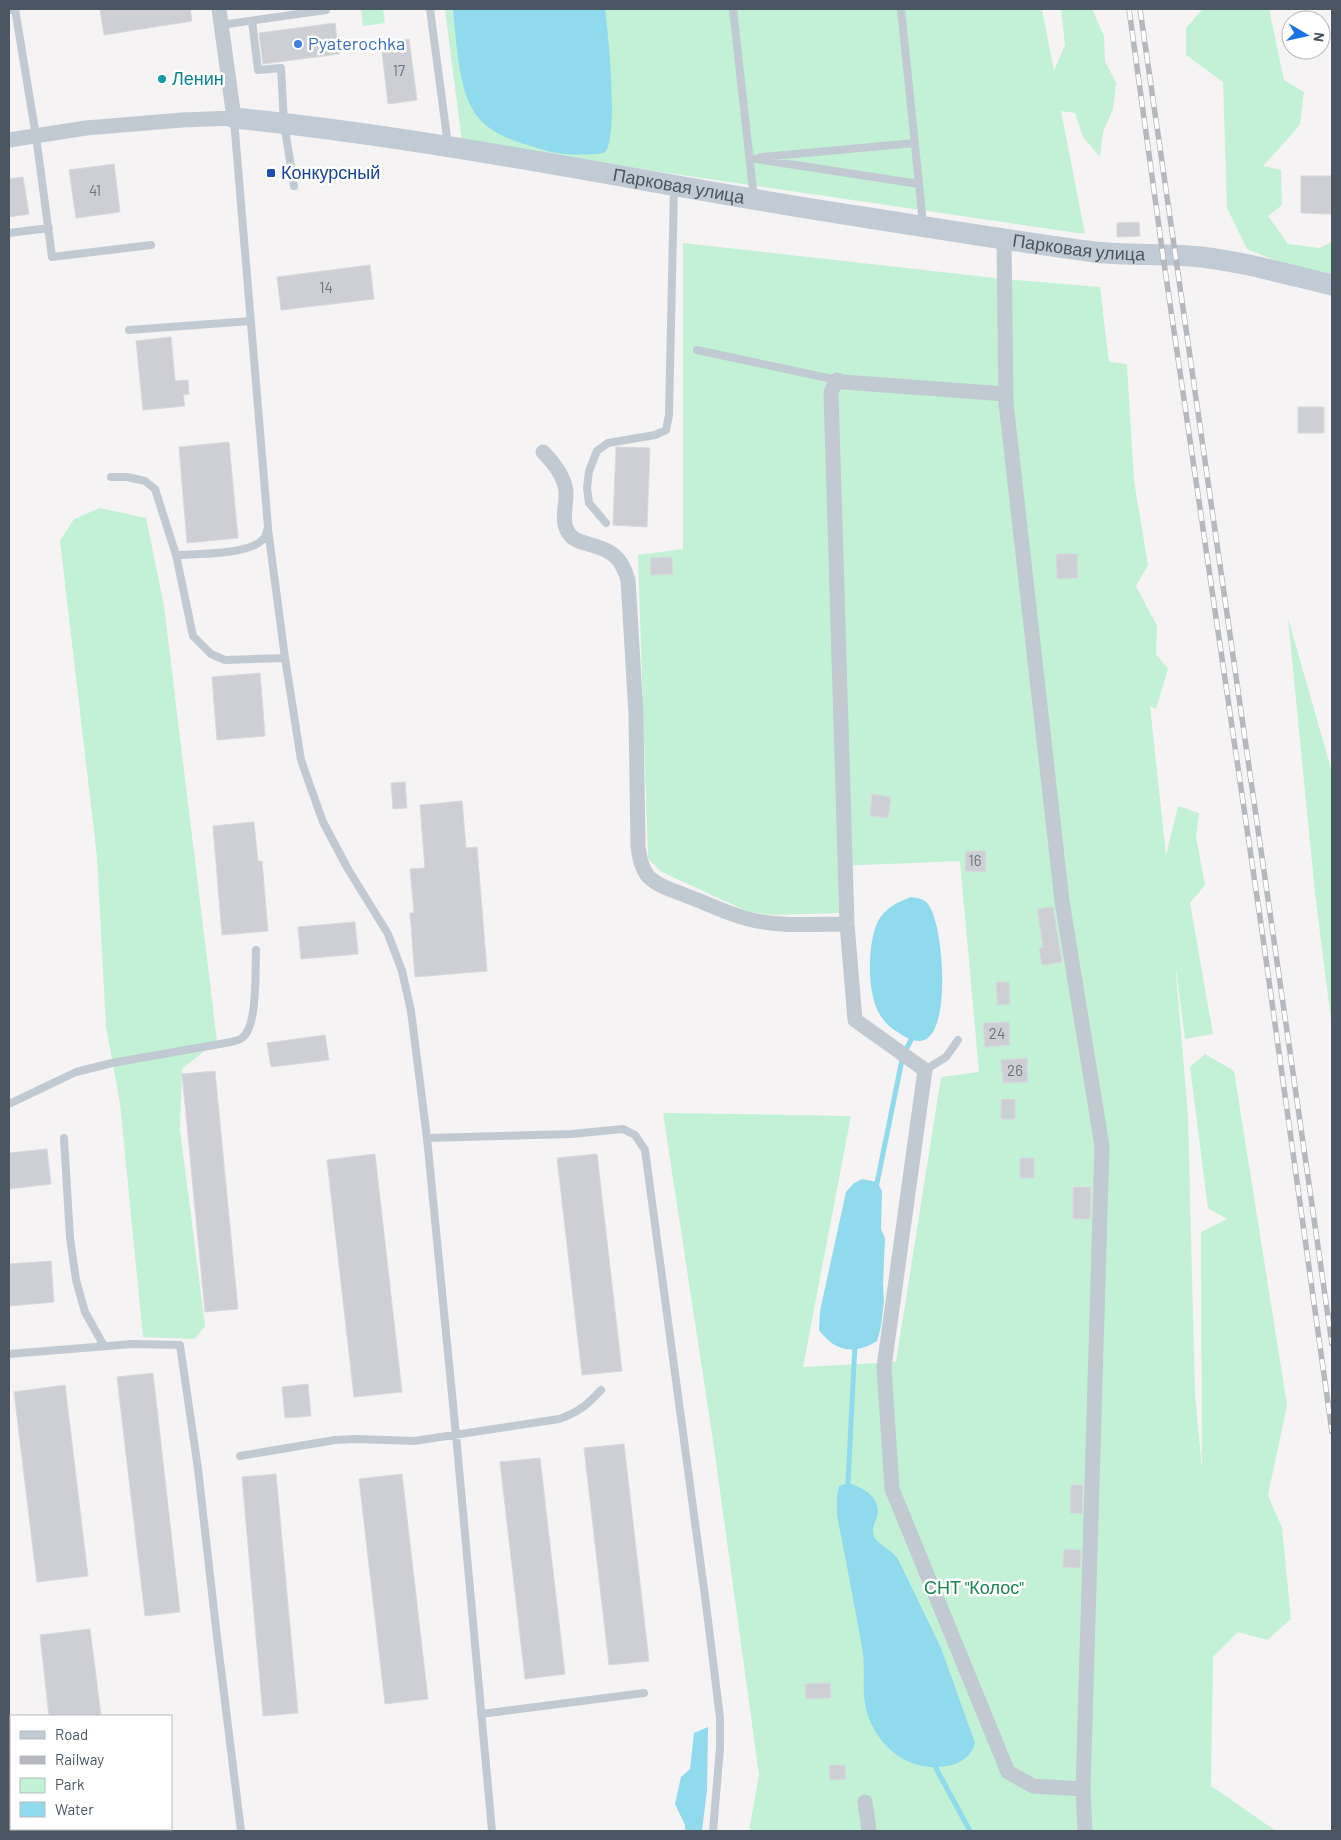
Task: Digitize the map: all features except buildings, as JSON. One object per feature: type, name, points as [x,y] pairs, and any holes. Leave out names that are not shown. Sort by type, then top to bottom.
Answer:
[{"type":"street","points":[[9,140],[95,127],[234,118],[219,9]]},
{"type":"street","name":"Парковая улица","points":[[234,118],[394,138],[754,201],[1004,239],[1099,252],[1132,255],[1188,256],[1234,263],[1332,285]]},
{"type":"street","points":[[1004,239],[1006,394],[1062,901],[1102,1146],[1083,1789],[1085,1831]]},
{"type":"street","points":[[1006,394],[837,380],[831,392],[847,924],[855,1020],[925,1070],[884,1367],[892,1489],[1008,1772],[1033,1786],[1083,1789]]},
{"type":"street","points":[[543,452],[555,464],[564,485],[566,491],[564,519],[567,530],[572,538],[609,551],[624,566],[628,580],[636,714],[638,846],[641,864],[648,876],[656,882],[678,892],[753,920],[793,924],[847,924]]},
{"type":"street","points":[[865,1802],[869,1831]]},
{"type":"lane","points":[[9,10],[15,9],[36,136],[52,258],[151,245]]},
{"type":"lane","points":[[430,9],[448,147]]},
{"type":"lane","points":[[733,9],[754,201]]},
{"type":"lane","points":[[901,9],[924,227]]},
{"type":"lane","points":[[221,25],[326,10]]},
{"type":"lane","points":[[252,21],[258,70],[281,68],[284,123],[294,186]]},
{"type":"lane","points":[[234,118],[268,527],[285,658],[301,760],[323,822],[348,869],[388,934],[402,971],[411,1011],[427,1138],[492,1831]]},
{"type":"lane","points":[[750,158],[915,143]]},
{"type":"lane","points":[[750,158],[919,184]]},
{"type":"lane","points":[[606,523],[589,503],[587,488],[589,471],[597,452],[608,443],[655,435],[666,430],[670,415],[674,186]]},
{"type":"lane","points":[[9,233],[49,228]]},
{"type":"lane","points":[[129,330],[251,321]]},
{"type":"lane","points":[[697,350],[837,380]]},
{"type":"lane","points":[[111,478],[127,477],[145,481],[155,489],[176,555],[193,636],[212,654],[225,660],[285,658]]},
{"type":"lane","points":[[176,555],[238,550],[253,546],[264,538],[268,527]]},
{"type":"lane","points":[[9,1104],[76,1072],[112,1063],[243,1038],[249,1029],[253,1015],[256,950]]},
{"type":"lane","points":[[925,1070],[946,1057],[958,1040]]},
{"type":"lane","points":[[427,1138],[571,1134],[623,1128],[635,1135],[645,1150],[720,1718],[720,1748],[713,1831]]},
{"type":"lane","points":[[64,1138],[70,1238],[76,1280],[85,1312],[104,1346]]},
{"type":"lane","points":[[9,1354],[132,1344],[180,1345],[198,1470],[242,1831]]},
{"type":"lane","points":[[240,1456],[335,1440],[414,1441],[559,1418],[574,1414],[601,1390]]},
{"type":"lane","points":[[481,1714],[644,1693]]},
{"type":"green space","points":[[361,9],[383,9],[385,23],[363,26]]},
{"type":"green space","points":[[445,9],[1042,9],[1054,71],[1065,45],[1061,9],[1092,9],[1104,36],[1105,61],[1116,83],[1113,109],[1103,132],[1100,157],[1083,137],[1075,113],[1061,111],[1085,234],[462,143]]},
{"type":"green space","points":[[1201,9],[1269,9],[1284,80],[1304,92],[1300,125],[1263,166],[1281,170],[1282,205],[1268,216],[1288,244],[1320,248],[1332,242],[1332,275],[1292,267],[1247,249],[1227,208],[1223,82],[1186,55],[1186,28]]},
{"type":"green space","name":"СНТ \"Колос\"","points":[[683,243],[1004,279],[1100,287],[1109,362],[1127,364],[1134,481],[1148,565],[1136,586],[1157,626],[1156,654],[1168,669],[1156,709],[1150,706],[1166,855],[1178,806],[1199,813],[1196,837],[1205,885],[1190,903],[1213,1034],[1185,1039],[1175,961],[1188,1117],[1195,1394],[1202,1469],[1201,1232],[1227,1219],[1208,1208],[1190,1067],[1205,1054],[1234,1071],[1287,1405],[1268,1495],[1282,1528],[1291,1619],[1267,1640],[1238,1632],[1213,1657],[1211,1786],[1276,1831],[749,1831],[759,1775],[714,1447],[663,1113],[851,1116],[803,1367],[896,1362],[941,1077],[979,1072],[960,861],[839,866],[840,913],[774,915],[749,912],[662,872],[648,859],[638,555],[683,549]]},
{"type":"green space","points":[[100,508],[146,518],[164,606],[217,1041],[182,1069],[180,1129],[205,1326],[195,1339],[143,1337],[120,1103],[106,1027],[97,857],[60,541],[74,519]]},
{"type":"green space","points":[[1288,618],[1332,772],[1332,1028],[1315,893]]},
{"type":"water","points":[[453,9],[605,9],[612,106],[609,143],[605,152],[580,155],[551,152],[505,137],[484,124],[474,112],[464,89]]},
{"type":"water","points":[[911,897],[923,900],[928,904],[934,915],[941,956],[941,1003],[937,1023],[930,1036],[919,1041],[911,1040],[904,1036],[889,1026],[882,1018],[873,997],[870,970],[872,943],[878,921],[888,909]]},
{"type":"water","points":[[862,1179],[877,1182],[882,1191],[881,1229],[885,1238],[884,1301],[877,1341],[861,1348],[846,1349],[832,1343],[819,1330],[820,1311],[846,1192],[854,1183]]},
{"type":"water","points":[[848,1483],[868,1492],[875,1500],[878,1514],[873,1527],[873,1534],[879,1543],[898,1559],[941,1648],[975,1743],[965,1759],[956,1763],[947,1766],[931,1767],[916,1765],[903,1759],[881,1739],[873,1727],[867,1712],[864,1697],[862,1647],[837,1516],[839,1486]]},
{"type":"water","points":[[708,1727],[707,1790],[702,1831],[685,1831],[685,1825],[675,1804],[681,1777],[690,1769],[694,1733]]},
{"type":"waterway","points":[[876,1188],[903,1055],[911,1040]]},
{"type":"waterway","points":[[849,1488],[855,1344]]},
{"type":"waterway","points":[[932,1761],[970,1831]]},
{"type":"railway","points":[[1129,9],[1332,1432]]},
{"type":"railway","points":[[1140,9],[1332,1344]]},
{"type":"place","name":"Pyaterochka","points":[[298,44]]},
{"type":"place","name":"Ленин","points":[[162,79]]},
{"type":"place","name":"Конкурсный","points":[[271,173]]}]
